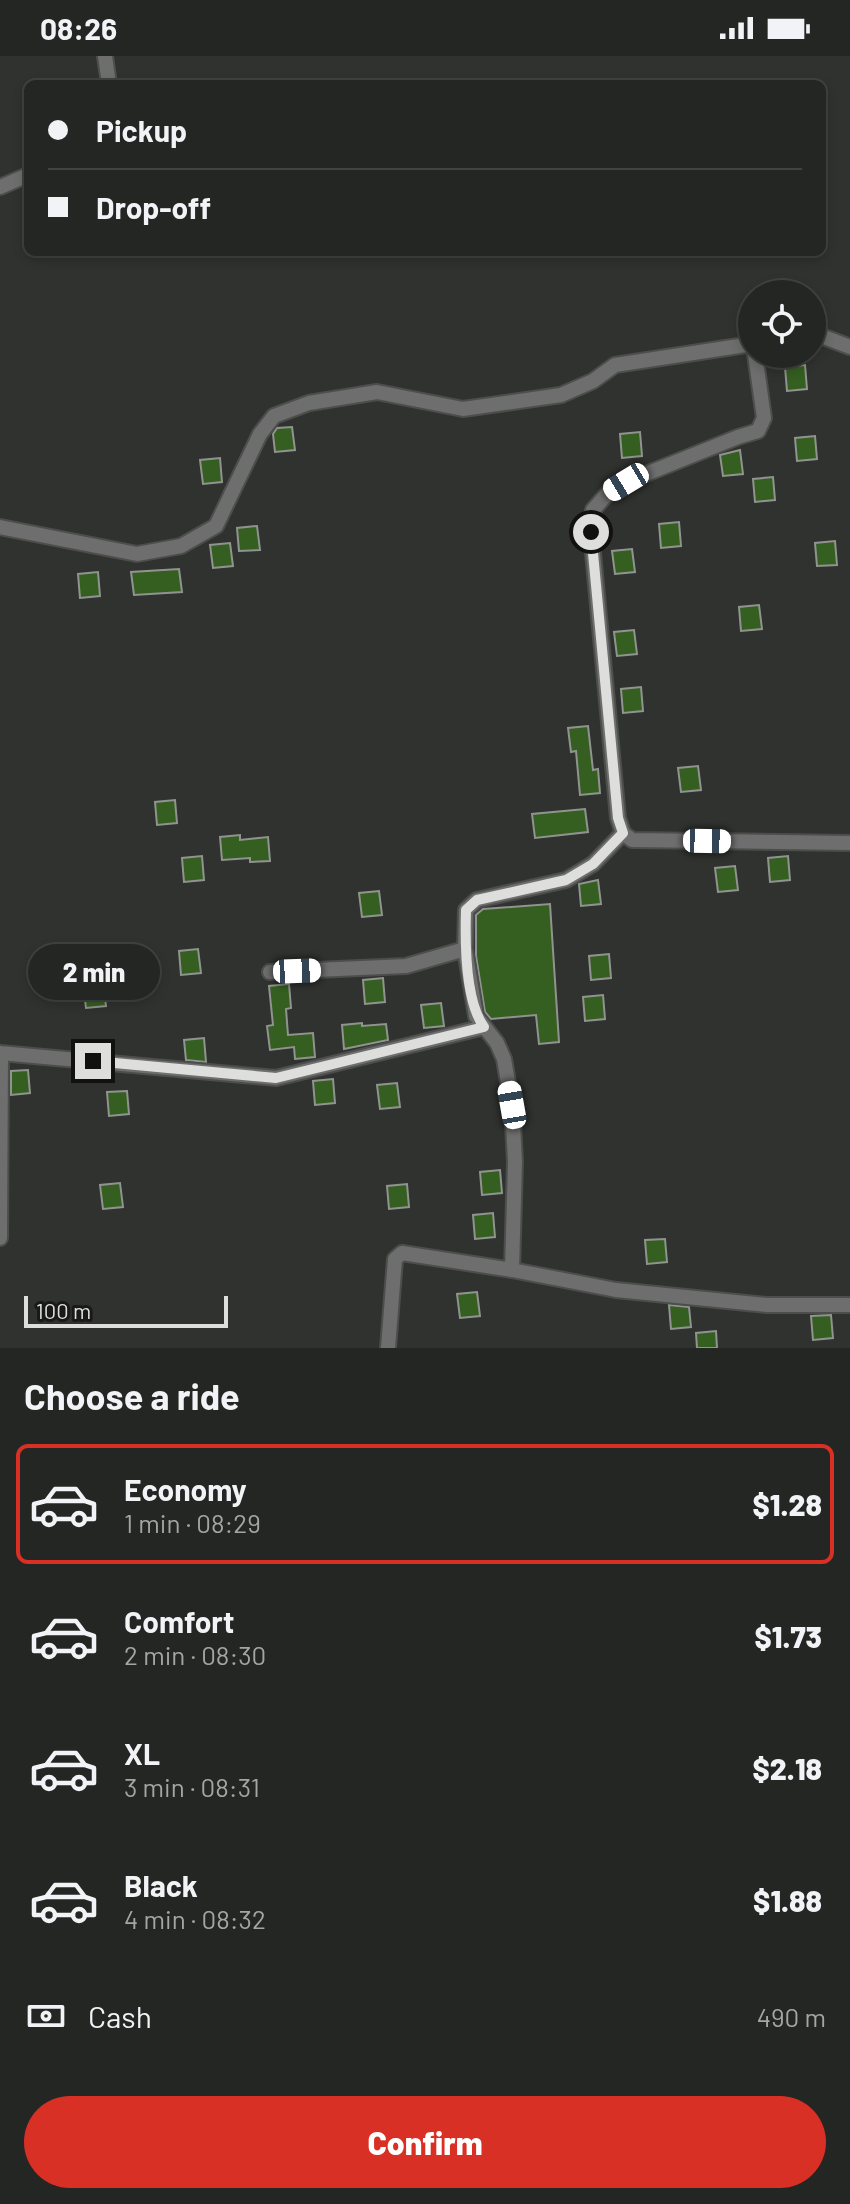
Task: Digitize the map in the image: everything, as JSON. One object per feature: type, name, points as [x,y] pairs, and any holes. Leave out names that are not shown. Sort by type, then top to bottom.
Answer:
[{"type":"street","points":[[105,56],[108,80]]},
{"type":"street","points":[[0,187],[24,177]]},
{"type":"street","points":[[826,338],[850,347]]},
{"type":"street","points":[[0,527],[137,554],[181,546],[216,526],[260,434],[274,416],[309,403],[377,392],[463,409],[561,395],[593,381],[615,365],[738,346]]},
{"type":"street","points":[[757,368],[764,418],[758,431],[626,482],[608,493],[593,510],[593,548],[618,818],[623,833],[632,840],[850,843]]},
{"type":"street","points":[[512,1270],[515,1162],[512,1105],[504,1059],[497,1043],[476,1016],[465,949],[466,910],[477,900],[566,880],[593,864],[623,833]]},
{"type":"street","points":[[270,972],[406,966],[465,949]]},
{"type":"street","points":[[0,1238],[0,1053],[276,1078],[484,1027]]},
{"type":"street","points":[[388,1348],[395,1259],[402,1253],[616,1290],[767,1305],[850,1305]]},
{"type":"building","points":[[785,368],[805,368],[807,389],[787,391]]},
{"type":"building","points":[[292,427],[295,450],[275,452],[273,434],[277,428]]},
{"type":"building","points":[[640,432],[642,456],[622,458],[620,434]]},
{"type":"building","points":[[815,436],[817,459],[797,461],[795,438]]},
{"type":"building","points":[[740,450],[743,474],[723,476],[720,455]]},
{"type":"building","points":[[220,458],[222,482],[203,484],[200,460]]},
{"type":"building","points":[[773,477],[775,500],[755,502],[753,479]]},
{"type":"building","points":[[679,522],[681,546],[661,548],[659,524]]},
{"type":"building","points":[[257,526],[260,550],[239,551],[237,528]]},
{"type":"building","points":[[835,541],[837,565],[817,566],[815,543]]},
{"type":"building","points":[[230,543],[233,566],[213,568],[210,545]]},
{"type":"building","points":[[632,549],[635,572],[615,574],[612,551]]},
{"type":"building","points":[[179,569],[182,592],[134,595],[131,572]]},
{"type":"building","points":[[98,572],[100,596],[80,598],[78,574]]},
{"type":"building","points":[[759,605],[762,629],[741,631],[739,607]]},
{"type":"building","points":[[634,630],[637,654],[617,656],[614,632]]},
{"type":"building","points":[[641,687],[643,711],[623,713],[621,689]]},
{"type":"building","points":[[588,726],[593,770],[598,769],[600,793],[580,795],[576,751],[571,752],[568,728]]},
{"type":"building","points":[[698,766],[701,790],[681,792],[678,768]]},
{"type":"building","points":[[175,800],[177,823],[157,825],[155,802]]},
{"type":"building","points":[[585,809],[588,832],[535,838],[532,814]]},
{"type":"building","points":[[240,835],[240,840],[268,837],[270,861],[250,862],[250,858],[222,860],[220,837]]},
{"type":"building","points":[[202,856],[204,880],[184,882],[182,858]]},
{"type":"building","points":[[788,856],[790,880],[770,882],[768,858]]},
{"type":"building","points":[[735,866],[738,890],[718,892],[715,868]]},
{"type":"building","points":[[598,880],[601,904],[581,906],[579,884]]},
{"type":"building","points":[[379,891],[382,915],[362,917],[359,893]]},
{"type":"building","points":[[550,904],[559,1042],[539,1044],[536,1015],[491,1019],[485,1012],[476,956],[476,915],[483,909]]},
{"type":"building","points":[[198,949],[201,973],[181,975],[179,951]]},
{"type":"building","points":[[609,954],[611,978],[591,980],[589,956]]},
{"type":"building","points":[[383,978],[385,1002],[365,1004],[363,980]]},
{"type":"building","points":[[103,982],[106,1006],[86,1008],[83,984]]},
{"type":"building","points":[[289,984],[291,1008],[286,1009],[288,1035],[313,1033],[315,1057],[295,1059],[294,1047],[270,1050],[267,1026],[273,1025],[269,986]]},
{"type":"building","points":[[603,995],[605,1019],[585,1021],[583,997]]},
{"type":"building","points":[[441,1003],[444,1026],[424,1028],[421,1005]]},
{"type":"building","points":[[362,1023],[362,1026],[386,1024],[388,1040],[344,1049],[342,1025]]},
{"type":"building","points":[[204,1038],[206,1062],[186,1060],[184,1040]]},
{"type":"building","points":[[28,1070],[30,1093],[11,1095],[11,1071]]},
{"type":"building","points":[[333,1079],[335,1103],[315,1105],[313,1081]]},
{"type":"building","points":[[397,1083],[400,1107],[380,1109],[377,1085]]},
{"type":"building","points":[[127,1091],[129,1114],[109,1116],[107,1092]]},
{"type":"building","points":[[500,1170],[502,1193],[482,1195],[480,1172]]},
{"type":"building","points":[[120,1183],[123,1207],[103,1209],[100,1185]]},
{"type":"building","points":[[407,1184],[409,1207],[389,1209],[387,1186]]},
{"type":"building","points":[[493,1213],[495,1237],[475,1239],[473,1215]]},
{"type":"building","points":[[665,1239],[667,1262],[647,1264],[645,1240]]},
{"type":"building","points":[[477,1292],[480,1316],[460,1318],[457,1294]]},
{"type":"building","points":[[669,1305],[689,1307],[691,1327],[671,1329]]},
{"type":"building","points":[[831,1315],[833,1338],[813,1340],[811,1316]]},
{"type":"building","points":[[716,1331],[717,1348],[697,1348],[696,1333]]},
{"type":"route","points":[[93,1061],[276,1078],[484,1027],[476,1016],[465,949],[466,910],[470,904],[566,880],[593,864],[623,833],[618,818],[591,532]]}]
